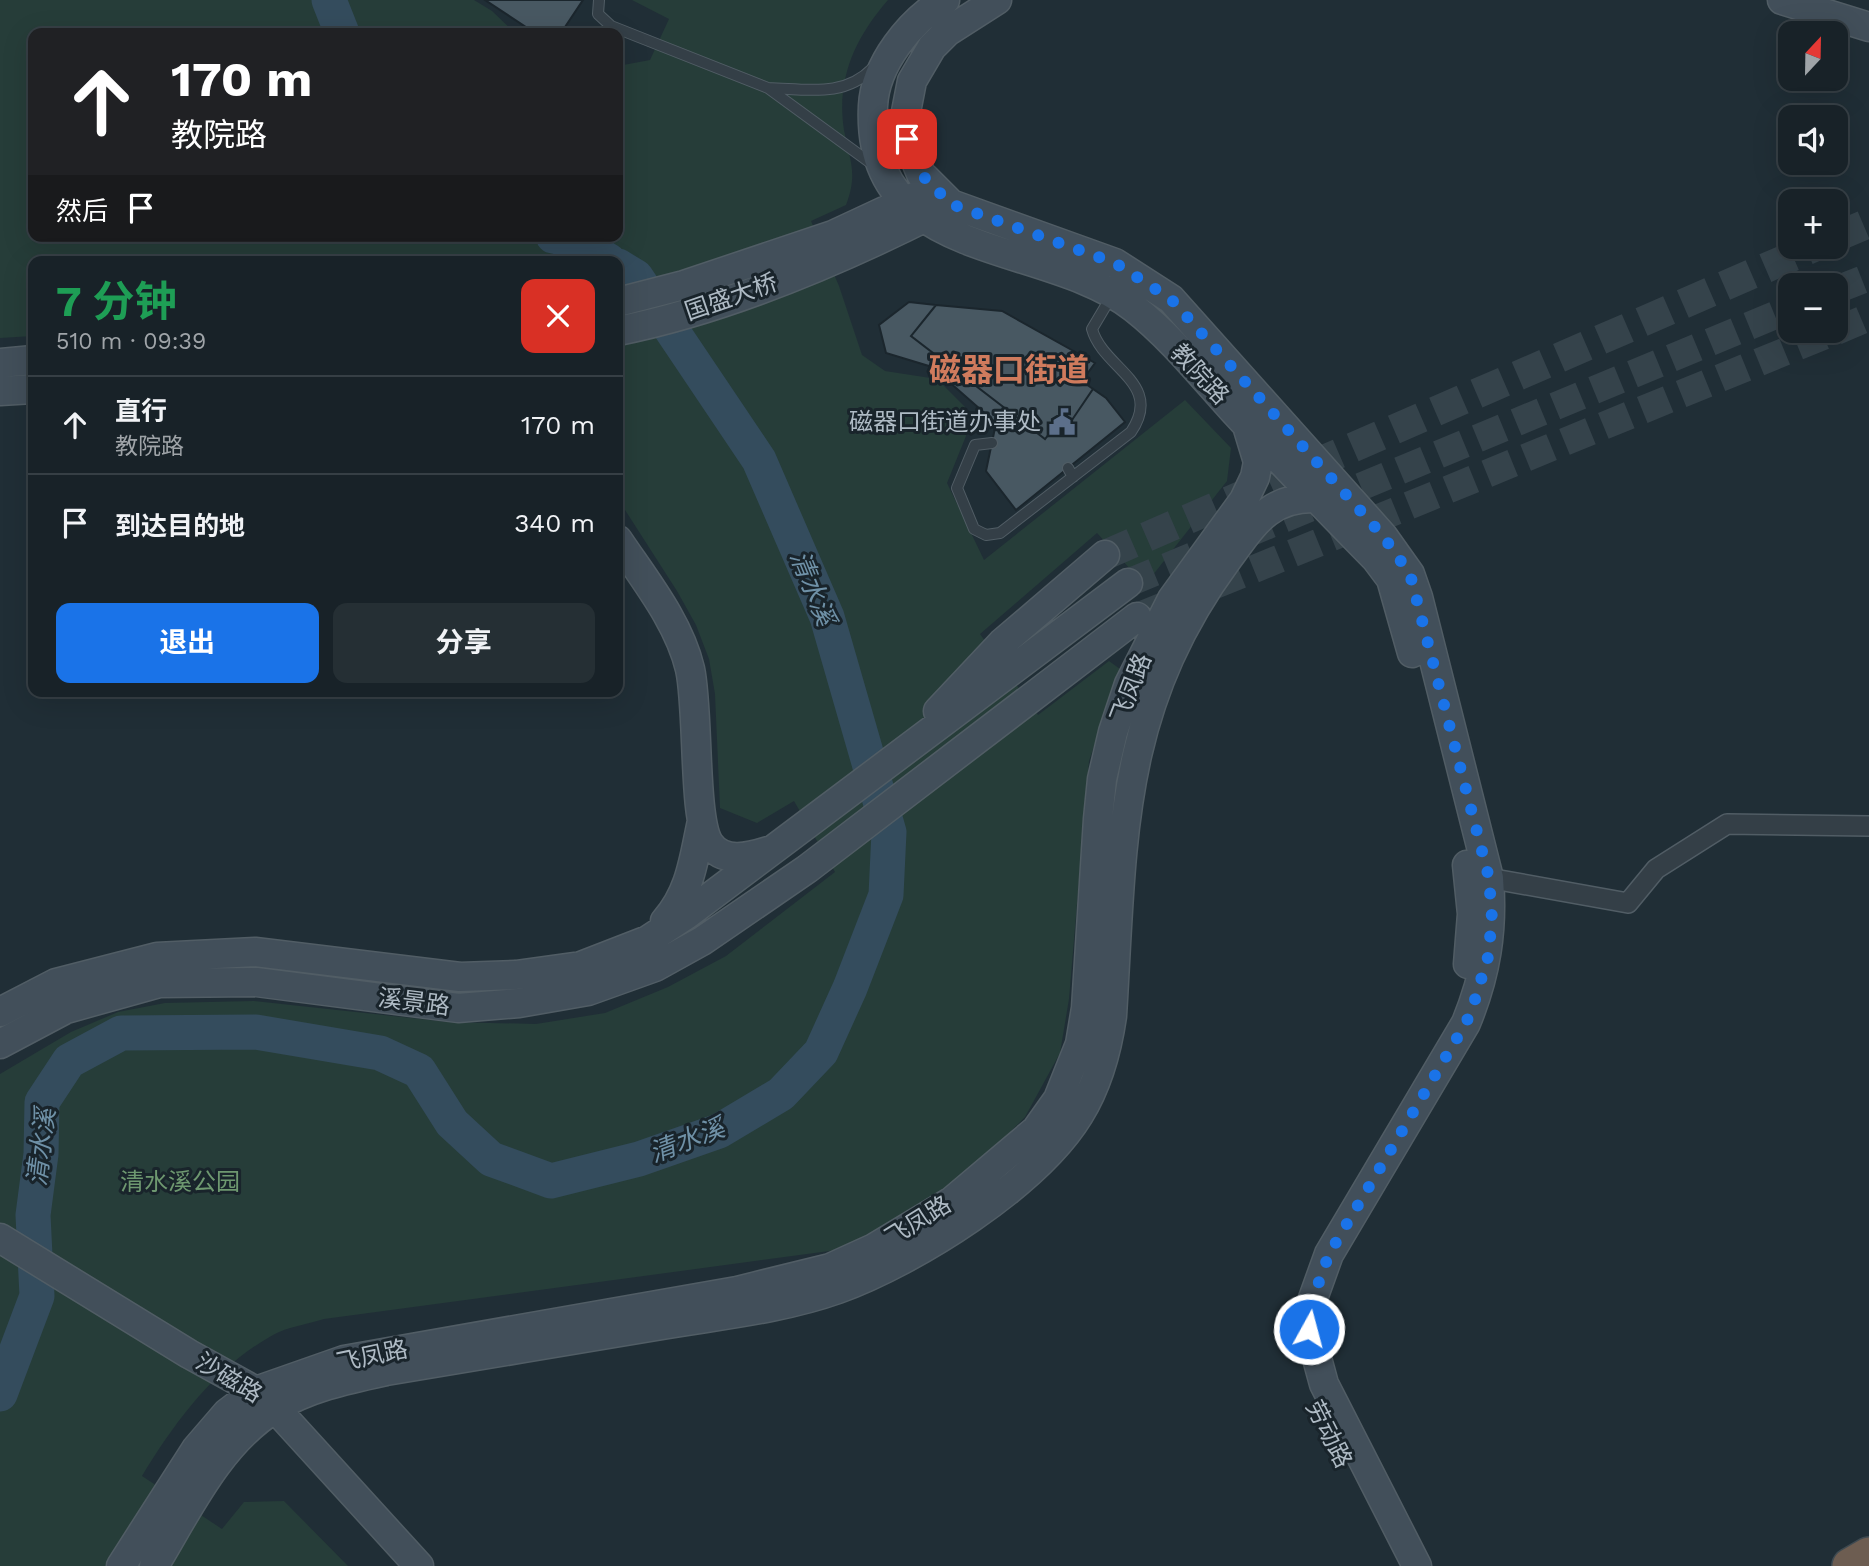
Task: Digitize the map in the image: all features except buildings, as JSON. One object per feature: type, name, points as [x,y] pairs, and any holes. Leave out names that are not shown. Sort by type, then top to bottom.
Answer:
[{"type":"highway","points":[[1850,1566],[1869,1555]]},
{"type":"main road","points":[[905,201],[875,141],[873,98],[892,53],[909,29],[944,0]]},
{"type":"main road","points":[[941,196],[921,174],[907,139],[905,117],[912,81],[932,47],[947,32],[997,0]]},
{"type":"main road","points":[[1782,0],[1869,27]]},
{"type":"main road","points":[[838,246],[905,201],[941,196]]},
{"type":"main road","name":"教院路","points":[[941,196],[1084,250],[1120,282],[1156,327],[1376,559],[1391,579],[1479,876]]},
{"type":"main road","name":"教院路","points":[[905,201],[958,237],[1077,277],[1120,282],[1171,299],[1383,536],[1410,574],[1479,876]]},
{"type":"main road","name":"国盛大桥","points":[[623,301],[838,246]]},
{"type":"main road","name":"国盛大桥","points":[[623,330],[693,311],[838,246]]},
{"type":"main road","points":[[0,363],[28,360]]},
{"type":"main road","points":[[0,391],[28,389]]},
{"type":"main road","name":"飞凤路","points":[[121,1566],[162,1528],[244,1431],[266,1399],[333,1363],[375,1353],[737,1291],[830,1268],[874,1248],[952,1200],[1036,1130],[1058,1099],[1080,1044],[1086,1008],[1099,806],[1113,732],[1129,684],[1172,599],[1244,500],[1255,477],[1258,462],[1255,446],[1245,423]]},
{"type":"main road","name":"飞凤路","points":[[266,1399],[386,1371],[740,1312],[837,1289],[916,1251],[1000,1196],[1033,1168],[1058,1144],[1079,1115],[1106,1052],[1112,1016],[1130,780],[1139,737],[1170,652],[1211,581],[1258,520],[1277,505],[1296,497],[1317,498]]},
{"type":"main road","points":[[623,548],[678,637],[690,667],[695,697],[702,821],[708,842],[717,852],[730,857],[748,857],[782,843]]},
{"type":"main road","points":[[888,764],[1002,643],[1105,555]]},
{"type":"main road","points":[[888,764],[1128,583]]},
{"type":"main road","name":"溪景路","points":[[0,1044],[66,1009],[159,984],[256,982],[458,1008],[519,1003],[588,991],[655,967],[690,948],[807,869],[1137,617]]},
{"type":"main road","name":"溪景路","points":[[0,1012],[56,983],[157,957],[256,952],[460,977],[516,975],[581,966],[648,940],[888,764]]},
{"type":"main road","points":[[648,940],[678,906],[688,887],[702,821]]},
{"type":"main road","name":"劳动路","points":[[1396,1566],[1305,1385],[1296,1356],[1296,1301],[1317,1245],[1451,1014],[1464,984],[1471,950],[1479,876]]},
{"type":"main road","name":"劳动路","points":[[1417,1566],[1324,1384],[1309,1329],[1311,1304],[1329,1254],[1466,1023],[1488,957],[1492,919],[1479,876]]},
{"type":"main road","name":"沙磁路","points":[[0,1238],[266,1399],[419,1566]]},
{"type":"main road","name":"飞凤路","points":[[154,1566],[162,1528]]},
{"type":"street","points":[[1479,876],[1628,903],[1656,869],[1727,824],[1869,826]]},
{"type":"lane","points":[[599,0],[598,14],[616,28]]},
{"type":"lane","points":[[768,88],[838,90],[852,85],[909,29]]},
{"type":"lane","points":[[623,31],[768,88],[866,158],[905,201]]},
{"type":"lane","points":[[992,443],[975,445],[957,481],[957,494],[979,533],[1000,533],[1071,472],[1131,432],[1140,416],[1138,390],[1092,329],[1120,282]]},
{"type":"green space","name":"清水溪公园","points":[[0,0],[474,0],[492,11],[510,28],[28,28],[28,242],[623,242],[623,65],[650,60],[669,19],[632,0],[888,0],[857,44],[846,76],[842,111],[852,176],[850,194],[846,205],[811,221],[839,286],[862,355],[885,371],[937,379],[965,407],[966,436],[947,483],[984,560],[1185,400],[1231,448],[1227,481],[1145,585],[1097,533],[980,634],[1038,715],[1109,661],[1120,669],[1089,761],[1069,999],[1060,1053],[1025,1117],[979,1163],[917,1209],[837,1250],[324,1319],[279,1332],[252,1348],[198,1397],[142,1476],[222,1529],[244,1502],[284,1501],[348,1566],[0,1566],[0,1074],[71,1032],[118,1012],[165,1003],[254,1001],[448,1022],[536,1024],[605,1013],[668,987],[726,956],[835,872],[794,801],[757,823],[720,808],[715,694],[709,659],[696,625],[677,591],[623,507],[623,256],[28,256],[28,336],[0,338]]},
{"type":"waterway","name":"清水溪","points":[[329,0],[340,28]]},
{"type":"waterway","name":"清水溪","points":[[578,242],[601,256]]},
{"type":"waterway","name":"清水溪","points":[[0,1394],[37,1296],[33,1215],[41,1154],[42,1102],[69,1061],[121,1033],[256,1032],[380,1053],[419,1071],[452,1123],[491,1159],[551,1181],[639,1159],[719,1131],[781,1094],[821,1052],[850,988],[886,895],[889,832],[827,617],[759,460],[636,277],[623,269]]},
{"type":"tunnel","points":[[1848,232],[1869,223]]},
{"type":"tunnel","points":[[1105,555],[1786,259]]},
{"type":"tunnel","points":[[1848,285],[1869,277]]},
{"type":"tunnel","points":[[1128,583],[1778,314]]},
{"type":"tunnel","points":[[1848,326],[1869,317]]},
{"type":"tunnel","points":[[1137,617],[1806,343]]},
{"type":"place","name":"磁器口街道办事处","points":[[1062,422]]},
{"type":"district","name":"磁器口街道","points":[[1009,370]]},
{"type":"route","points":[[907,139],[921,174],[932,188],[951,204],[1115,263],[1144,279],[1171,299],[1383,536],[1410,574],[1418,597],[1489,878],[1492,919],[1488,957],[1480,989],[1466,1023],[1329,1254],[1311,1304],[1309,1329]]}]
